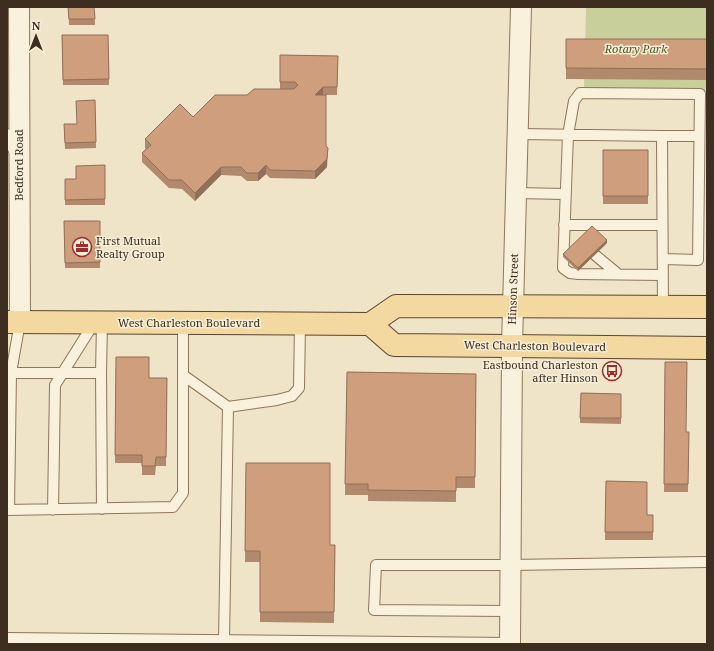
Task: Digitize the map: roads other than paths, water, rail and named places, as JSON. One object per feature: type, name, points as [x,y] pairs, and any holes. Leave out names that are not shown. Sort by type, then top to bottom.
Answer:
[{"type":"main road","points":[[370,324],[396,306],[707,307]]},
{"type":"main road","name":"West Charleston Boulevard","points":[[14,322],[370,324],[394,345],[707,348]]},
{"type":"main road","points":[[677,348],[707,337]]},
{"type":"street","name":"Bedford Road","points":[[14,322],[19,163],[13,44],[19,7]]},
{"type":"street","name":"Hinson Street","points":[[510,644],[512,346],[521,7]]},
{"type":"lane","points":[[662,260],[698,260],[700,94],[580,93],[574,101],[568,135],[564,225],[567,240],[563,268],[570,273],[578,274],[662,275]]},
{"type":"lane","points":[[7,134],[19,163]]},
{"type":"lane","points":[[518,134],[699,136]]},
{"type":"lane","points":[[662,136],[662,307]]},
{"type":"lane","points":[[516,193],[565,194]]},
{"type":"lane","points":[[564,225],[662,225]]},
{"type":"lane","points":[[595,255],[618,274]]},
{"type":"lane","points":[[14,322],[9,373],[8,510],[173,507],[183,493],[183,323]]},
{"type":"lane","points":[[98,323],[101,372],[102,509]]},
{"type":"lane","points":[[53,510],[55,385],[98,323]]},
{"type":"lane","points":[[183,375],[228,407],[277,400],[292,396],[299,388],[300,324]]},
{"type":"lane","points":[[9,373],[101,372]]},
{"type":"lane","points":[[224,640],[228,407]]},
{"type":"lane","points":[[510,611],[374,610],[376,565],[510,565],[707,562]]},
{"type":"lane","points":[[7,638],[510,644]]},
{"type":"place","name":"First Mutual Realty Group","points":[[82,247]]},
{"type":"place","name":"Eastbound Charleston after Hinson","points":[[612,371]]},
{"type":"park label","name":"Rotary Park","points":[[636,49]]}]
